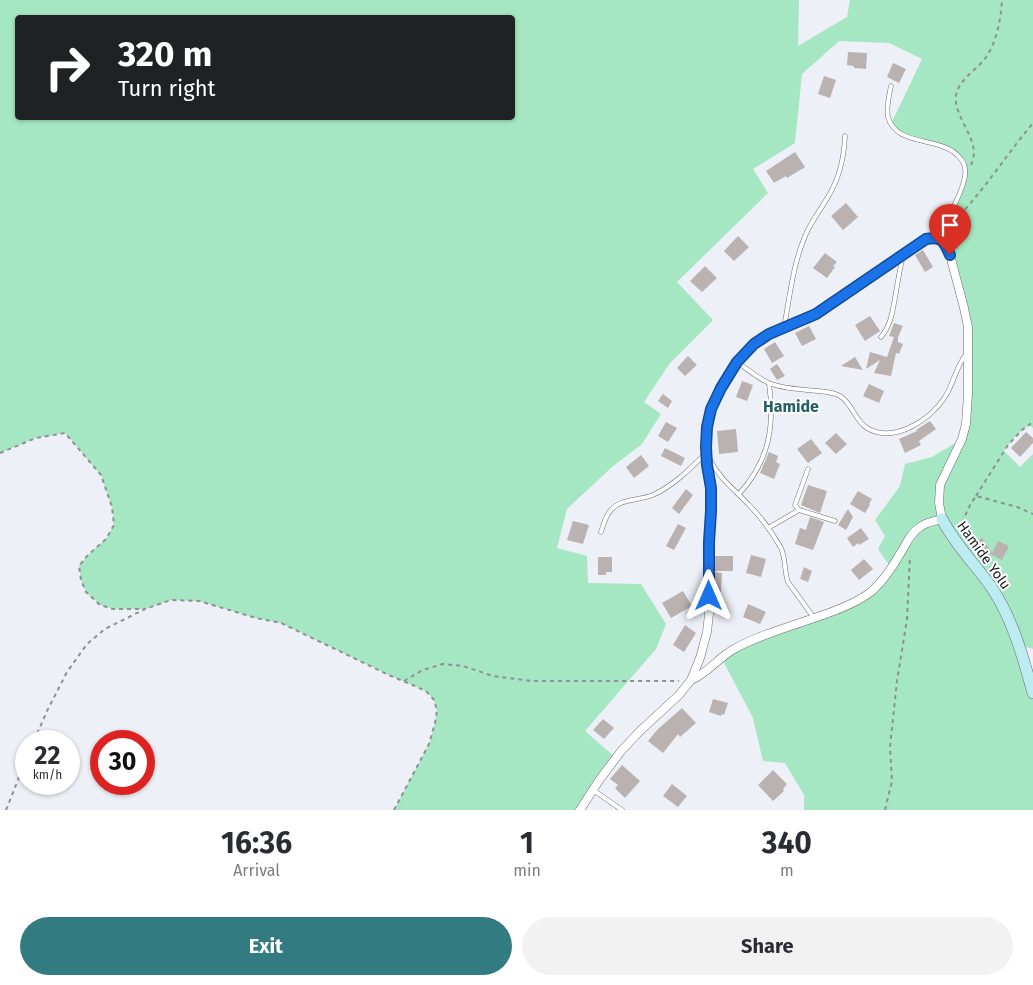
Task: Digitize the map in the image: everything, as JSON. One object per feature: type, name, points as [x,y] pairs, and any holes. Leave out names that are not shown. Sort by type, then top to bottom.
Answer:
[{"type":"street","points":[[580,810],[600,779],[628,743],[679,695],[691,680],[700,658],[707,632],[709,614],[711,488],[707,452],[707,427],[711,409],[737,362],[754,344],[769,334],[816,314],[926,239],[936,238],[940,240],[946,246],[950,255],[968,327],[966,424],[962,439],[940,485],[939,502],[942,519],[919,527],[910,536],[888,575],[858,600],[734,648],[701,675],[691,680]]},
{"type":"street","name":"Hamide Yolu","points":[[942,519],[948,532],[990,586],[1011,623],[1033,693]]},
{"type":"lane","points":[[891,86],[887,111],[891,124],[906,137],[942,145],[954,151],[966,169],[965,177],[951,211],[936,238]]},
{"type":"lane","points":[[784,327],[799,253],[806,233],[830,193],[839,172],[844,153],[845,136]]},
{"type":"lane","points":[[880,337],[888,327],[892,316],[904,254]]},
{"type":"lane","points":[[737,362],[769,383],[792,388],[829,392],[840,396],[848,404],[859,421],[866,427],[888,433],[898,432],[912,426],[935,410],[952,384],[960,361],[968,352]]},
{"type":"lane","points":[[739,494],[756,472],[768,443],[771,419],[769,383]]},
{"type":"lane","points":[[601,532],[608,513],[614,507],[624,502],[652,495],[664,488],[682,475],[707,452],[718,474],[739,494],[768,528],[781,549],[785,560],[788,582],[814,618]]},
{"type":"lane","points":[[808,469],[795,505],[799,510],[835,521]]},
{"type":"lane","points":[[768,528],[799,510]]},
{"type":"lane","points":[[593,790],[622,810]]},
{"type":"path","points":[[965,177],[973,162],[974,152],[972,141],[958,109],[957,93],[964,80],[988,54],[996,34],[1002,9],[1002,0]]},
{"type":"path","points":[[949,225],[977,195],[1012,148],[1033,124]]},
{"type":"path","points":[[959,546],[965,514],[1008,444],[1033,422]]},
{"type":"path","points":[[0,453],[36,438],[65,433],[101,475],[112,507],[114,525],[106,539],[79,566],[81,580],[86,592],[100,605],[113,609],[145,609]]},
{"type":"path","points":[[976,496],[1017,507],[1033,514]]},
{"type":"path","points":[[885,810],[892,781],[890,747],[897,681],[907,619],[910,554]]},
{"type":"path","points":[[39,730],[67,672],[87,644],[105,629],[145,609],[171,600],[199,601],[256,618],[281,622],[427,692],[434,700],[438,710],[435,723],[429,744],[394,810]]},
{"type":"path","points":[[404,681],[423,670],[443,664],[463,666],[493,676],[533,681],[691,680]]},
{"type":"path","points":[[6,810],[15,788]]},
{"type":"green space","points":[[0,0],[799,0],[798,46],[847,17],[850,0],[1033,0],[1033,428],[1029,425],[1025,428],[1012,440],[1004,451],[1020,467],[1033,454],[1033,649],[1019,645],[1033,693],[1033,810],[804,810],[804,795],[785,763],[763,761],[753,718],[721,657],[734,649],[858,600],[891,568],[878,549],[885,536],[875,520],[900,486],[905,464],[932,457],[962,439],[966,424],[968,327],[950,255],[936,238],[959,193],[966,169],[954,151],[906,137],[891,124],[922,59],[889,43],[839,41],[802,74],[795,143],[753,169],[768,193],[677,282],[713,320],[670,363],[644,402],[661,414],[642,444],[612,467],[567,509],[557,548],[587,556],[588,583],[641,584],[666,624],[656,649],[585,731],[616,758],[580,810],[394,810],[429,744],[435,723],[437,710],[434,700],[427,692],[281,623],[256,618],[199,601],[171,600],[145,609],[113,609],[100,605],[86,592],[81,580],[79,566],[106,539],[114,525],[112,507],[101,475],[65,433],[36,438],[0,453]]},
{"type":"building","points":[[848,52],[867,53],[866,69],[847,65]]},
{"type":"building","points":[[893,63],[906,69],[899,83],[887,77]]},
{"type":"building","points":[[824,76],[836,80],[830,98],[818,94]]},
{"type":"building","points":[[795,152],[805,167],[787,178],[786,176],[774,183],[766,171]]},
{"type":"building","points":[[846,203],[858,217],[843,230],[831,216]]},
{"type":"building","points":[[738,236],[749,247],[734,261],[724,251]]},
{"type":"building","points":[[923,250],[933,267],[925,272],[915,255]]},
{"type":"building","points":[[825,253],[837,262],[827,278],[813,268]]},
{"type":"building","points":[[705,266],[717,278],[702,292],[690,281]]},
{"type":"building","points":[[870,316],[880,331],[865,341],[855,325]]},
{"type":"building","points":[[894,323],[903,326],[898,342],[903,344],[899,354],[896,353],[891,376],[874,373],[880,360],[866,369],[870,352],[887,357],[894,337],[889,336]]},
{"type":"building","points":[[809,326],[816,339],[802,346],[795,333]]},
{"type":"building","points":[[775,342],[784,356],[772,363],[764,349]]},
{"type":"building","points":[[688,356],[697,365],[685,376],[677,368]]},
{"type":"building","points":[[855,357],[863,370],[841,366]]},
{"type":"building","points":[[777,364],[785,376],[777,380],[770,369]]},
{"type":"building","points":[[742,381],[753,385],[747,401],[736,397]]},
{"type":"building","points":[[869,384],[884,391],[879,403],[863,396]]},
{"type":"building","points":[[663,394],[672,401],[668,408],[658,401]]},
{"type":"building","points":[[930,421],[936,429],[919,441],[921,445],[905,453],[899,439],[917,431]]},
{"type":"building","points":[[666,422],[677,428],[668,442],[658,436]]},
{"type":"building","points":[[736,429],[738,452],[719,454],[717,431]]},
{"type":"building","points":[[1026,432],[1033,438],[1033,443],[1020,457],[1011,448]]},
{"type":"building","points":[[836,433],[847,444],[836,454],[825,443]]},
{"type":"building","points":[[811,439],[822,453],[808,463],[797,449]]},
{"type":"building","points":[[665,448],[685,458],[681,466],[661,456]]},
{"type":"building","points":[[769,452],[778,456],[776,462],[780,464],[774,479],[760,473]]},
{"type":"building","points":[[641,455],[649,466],[634,478],[626,467]]},
{"type":"building","points":[[808,485],[827,491],[820,513],[801,505]]},
{"type":"building","points":[[686,489],[693,495],[679,514],[672,508]]},
{"type":"building","points":[[858,491],[872,499],[865,513],[850,504]]},
{"type":"building","points":[[848,509],[853,517],[846,530],[838,525]]},
{"type":"building","points":[[810,517],[824,522],[813,550],[795,544],[800,528],[806,530]]},
{"type":"building","points":[[573,521],[589,525],[583,544],[567,540]]},
{"type":"building","points":[[678,524],[686,528],[674,550],[666,546]]},
{"type":"building","points":[[861,528],[869,539],[853,547],[847,538]]},
{"type":"building","points":[[982,538],[992,553],[998,541],[1009,546],[1002,560],[982,550],[978,553],[972,545]]},
{"type":"building","points":[[751,555],[766,559],[761,577],[746,573]]},
{"type":"building","points":[[715,556],[733,556],[733,571],[715,571]]},
{"type":"building","points":[[598,557],[612,557],[612,572],[606,572],[606,575],[598,575]]},
{"type":"building","points":[[864,559],[873,569],[859,580],[851,570]]},
{"type":"building","points":[[804,567],[812,571],[808,582],[800,579]]},
{"type":"building","points":[[715,572],[722,573],[721,592],[715,592]]},
{"type":"building","points":[[683,591],[692,606],[671,618],[662,603]]},
{"type":"building","points":[[748,604],[766,612],[760,624],[743,617]]},
{"type":"building","points":[[685,625],[696,633],[684,652],[673,645]]},
{"type":"building","points":[[713,699],[728,703],[724,715],[722,714],[721,716],[709,712]]},
{"type":"building","points":[[682,708],[696,723],[680,737],[678,734],[663,753],[648,741],[658,729]]},
{"type":"building","points":[[603,719],[614,728],[604,739],[593,730]]},
{"type":"building","points":[[622,765],[640,781],[625,798],[615,788],[618,785],[610,779]]},
{"type":"building","points":[[773,770],[787,784],[783,789],[784,791],[773,801],[758,785]]},
{"type":"building","points":[[672,784],[687,796],[678,807],[663,796]]},
{"type":"district","name":"Hamide","points":[[791,406]]},
{"type":"route","points":[[709,596],[711,488],[707,465],[707,427],[711,409],[737,362],[754,344],[769,334],[816,314],[926,239],[935,237],[940,240],[946,246],[950,255]]}]
